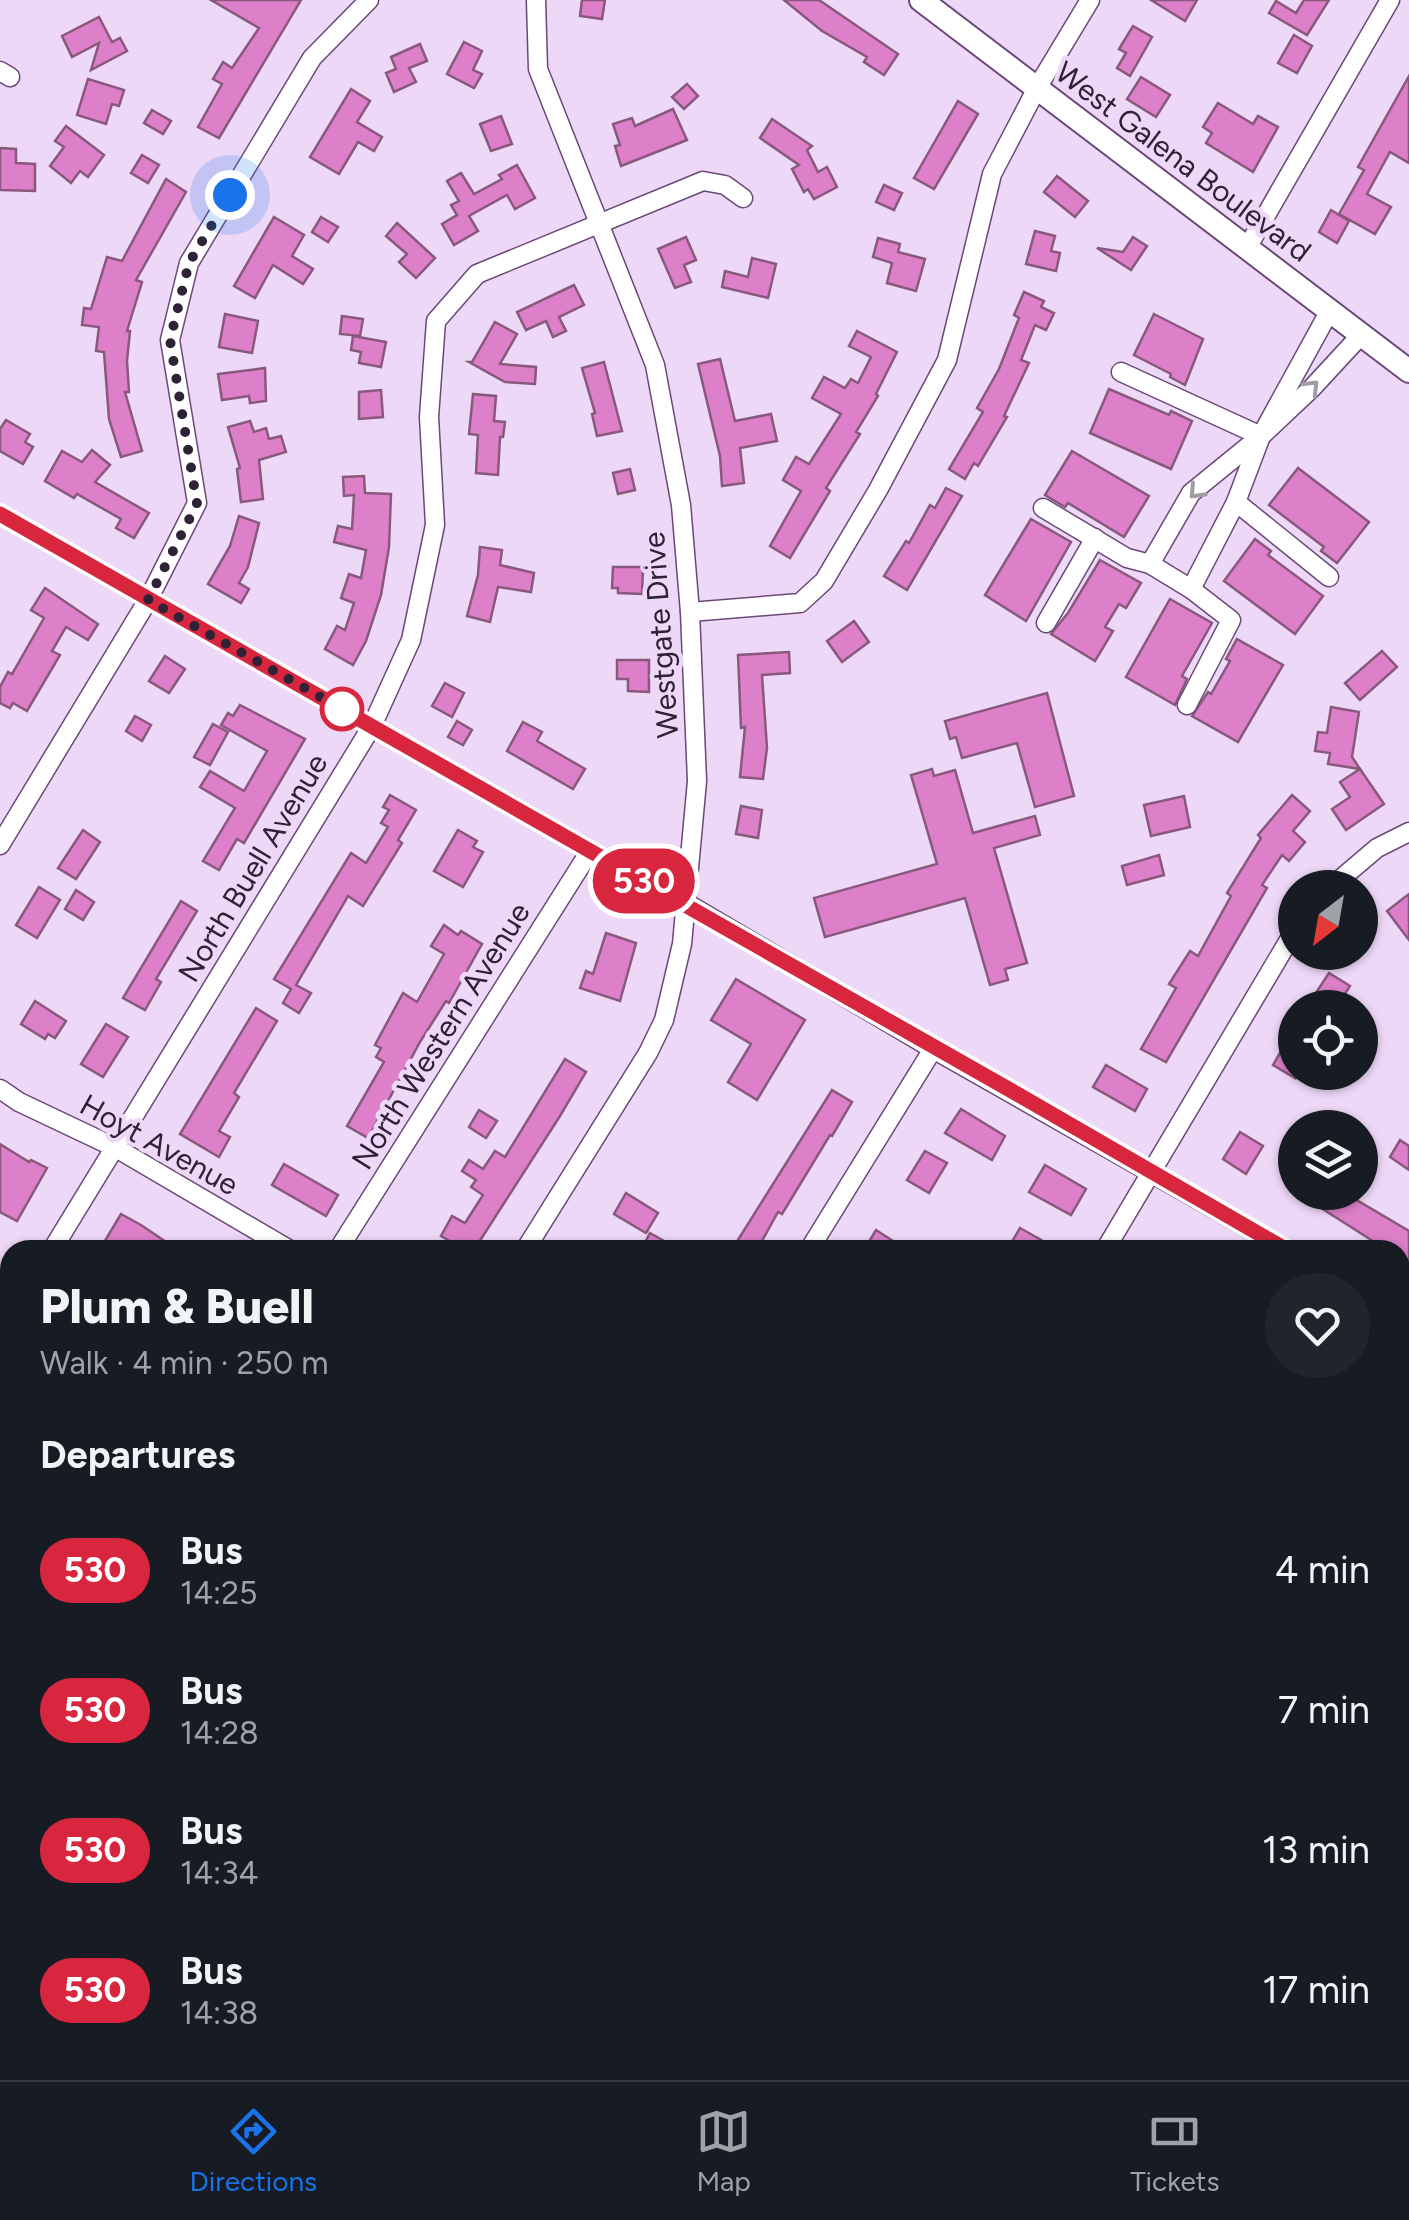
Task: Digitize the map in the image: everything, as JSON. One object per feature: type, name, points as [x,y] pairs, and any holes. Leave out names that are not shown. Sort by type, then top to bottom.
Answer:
[{"type":"main road","name":"West Galena Boulevard","points":[[921,0],[1409,371]]},
{"type":"street","points":[[0,845],[148,600],[197,504],[170,340],[189,263],[312,58],[369,0]]},
{"type":"street","name":"Westgate Drive","points":[[531,1240],[648,1053],[664,1020],[688,904],[697,781],[690,612],[680,505],[655,365],[538,70],[536,0]]},
{"type":"street","points":[[690,612],[800,603],[824,581],[947,360],[992,174],[1090,0]]},
{"type":"street","points":[[1247,248],[1390,0]]},
{"type":"street","name":"North Buell Avenue","points":[[58,1240],[372,726],[412,640],[435,525],[429,417],[436,321],[477,274],[703,180],[726,185],[743,198]]},
{"type":"street","points":[[1190,589],[1236,502],[1261,436],[1328,312]]},
{"type":"street","points":[[1150,564],[1191,493],[1261,436],[1361,335]]},
{"type":"street","points":[[1121,372],[1261,436]]},
{"type":"street","points":[[1236,502],[1329,576]]},
{"type":"street","points":[[1043,508],[1127,558],[1150,564],[1231,620],[1188,705]]},
{"type":"street","points":[[0,514],[1270,1240]]},
{"type":"street","points":[[1046,622],[1094,538]]},
{"type":"street","points":[[1351,870],[1377,848],[1409,832]]},
{"type":"street","name":"North Western Avenue","points":[[344,1240],[590,852]]},
{"type":"street","points":[[1111,1240],[1278,959]]},
{"type":"street","points":[[815,1240],[933,1049]]},
{"type":"street","name":"Hoyt Avenue","points":[[0,1090],[116,1148],[273,1240]]},
{"type":"building","points":[[211,0],[301,0],[219,138],[198,127],[222,84],[213,79],[223,62],[232,68],[259,28]]},
{"type":"building","points":[[582,0],[605,0],[602,19],[580,16]]},
{"type":"building","points":[[784,0],[819,0],[898,54],[884,75],[864,62],[867,57],[822,31]]},
{"type":"building","points":[[1151,0],[1197,0],[1185,21]]},
{"type":"building","points":[[1304,0],[1329,0],[1307,35],[1269,13],[1276,1],[1296,13]]},
{"type":"building","points":[[99,17],[112,42],[120,38],[127,51],[91,70],[99,43],[72,57],[62,36]]},
{"type":"building","points":[[1133,26],[1152,37],[1130,76],[1117,68],[1126,53],[1119,49]]},
{"type":"building","points":[[1294,35],[1312,46],[1297,73],[1278,63]]},
{"type":"building","points":[[464,42],[482,51],[473,70],[482,74],[474,88],[447,74]]},
{"type":"building","points":[[420,44],[427,61],[409,68],[416,82],[394,92],[386,73],[396,69],[391,57]]},
{"type":"building","points":[[1409,76],[1409,163],[1390,152],[1367,194],[1391,207],[1375,234],[1339,214],[1364,170],[1358,167]]},
{"type":"building","points":[[1141,77],[1170,95],[1156,117],[1127,99]]},
{"type":"building","points":[[88,79],[124,90],[119,106],[112,104],[106,124],[77,115]]},
{"type":"building","points":[[687,84],[698,96],[684,109],[672,97]]},
{"type":"building","points":[[351,89],[370,101],[357,122],[382,137],[374,151],[358,142],[339,174],[310,157]]},
{"type":"building","points":[[958,101],[978,114],[934,189],[914,178]]},
{"type":"building","points":[[1218,103],[1253,124],[1258,116],[1278,127],[1253,172],[1206,143],[1212,133],[1203,127]]},
{"type":"building","points":[[673,109],[687,140],[621,166],[613,124],[632,118],[635,126]]},
{"type":"building","points":[[152,110],[171,121],[163,134],[144,123]]},
{"type":"building","points":[[501,116],[512,144],[491,151],[480,124]]},
{"type":"building","points":[[772,119],[812,146],[807,150],[818,172],[827,167],[837,187],[814,199],[808,189],[804,192],[792,169],[799,165],[760,138]]},
{"type":"building","points":[[66,126],[104,155],[88,177],[80,171],[71,183],[50,166],[64,147],[55,141]]},
{"type":"building","points":[[0,148],[16,149],[16,163],[35,164],[35,191],[0,190]]},
{"type":"building","points":[[142,155],[159,165],[148,183],[131,173]]},
{"type":"building","points":[[517,165],[535,198],[515,209],[507,195],[469,216],[478,231],[454,245],[442,224],[457,215],[451,205],[459,201],[447,181],[461,173],[474,194],[502,179],[499,175]]},
{"type":"building","points":[[1057,176],[1088,201],[1075,217],[1044,192]]},
{"type":"building","points":[[166,179],[186,192],[136,280],[142,282],[127,331],[129,392],[125,392],[142,451],[121,457],[109,419],[104,352],[96,351],[99,327],[82,325],[84,308],[91,309],[107,257],[122,261]]},
{"type":"building","points":[[884,185],[902,193],[894,210],[876,202]]},
{"type":"building","points":[[1331,210],[1349,221],[1337,243],[1319,232]]},
{"type":"building","points":[[274,217],[304,235],[292,256],[313,269],[303,284],[273,265],[255,298],[234,286]]},
{"type":"building","points":[[321,217],[338,227],[328,242],[312,232]]},
{"type":"building","points":[[397,223],[435,258],[416,278],[399,262],[407,254],[386,236]]},
{"type":"building","points":[[1035,231],[1055,236],[1051,251],[1060,253],[1056,271],[1026,264]]},
{"type":"building","points":[[686,237],[696,260],[684,265],[691,282],[675,288],[658,249]]},
{"type":"building","points":[[1133,237],[1147,246],[1131,270],[1097,248],[1123,252]]},
{"type":"building","points":[[878,238],[900,244],[898,252],[925,259],[916,291],[887,283],[892,263],[873,257]]},
{"type":"building","points":[[752,258],[776,264],[768,298],[722,287],[725,271],[748,277]]},
{"type":"building","points":[[574,285],[584,305],[559,317],[566,331],[553,337],[546,321],[526,330],[517,312]]},
{"type":"building","points":[[1024,292],[1044,301],[1041,307],[1054,313],[1046,330],[1035,325],[1021,360],[1029,363],[1004,416],[1007,417],[978,466],[974,463],[965,479],[949,469],[983,412],[977,408],[999,369],[1019,318],[1014,315]]},
{"type":"building","points":[[225,314],[258,321],[252,353],[219,347]]},
{"type":"building","points":[[1154,314],[1203,339],[1185,385],[1134,355]]},
{"type":"building","points":[[342,316],[363,319],[360,336],[340,334]]},
{"type":"building","points":[[495,322],[517,334],[500,364],[536,367],[535,384],[505,382],[469,362]]},
{"type":"building","points":[[857,331],[897,352],[878,396],[856,432],[860,434],[826,488],[830,491],[790,558],[770,546],[801,491],[783,480],[796,457],[809,464],[841,414],[812,398],[824,377],[845,388],[851,379],[858,383],[871,357],[849,346]]},
{"type":"building","points":[[353,336],[386,342],[381,367],[359,363],[361,352],[351,350]]},
{"type":"building","points":[[720,359],[735,421],[771,414],[777,441],[740,448],[744,483],[722,486],[720,456],[698,364]]},
{"type":"building","points":[[604,362],[622,431],[597,436],[592,414],[595,413],[582,368]]},
{"type":"building","points":[[265,368],[266,401],[250,403],[249,396],[222,400],[218,374]]},
{"type":"building","points":[[1109,389],[1192,421],[1171,469],[1090,433]]},
{"type":"building","points":[[381,390],[383,417],[359,419],[359,392]]},
{"type":"building","points":[[473,394],[496,396],[494,421],[505,422],[498,475],[476,473],[478,435],[469,434]]},
{"type":"building","points":[[6,420],[30,434],[25,442],[33,447],[23,464],[0,451],[0,429]]},
{"type":"building","points":[[250,421],[254,432],[266,428],[269,439],[281,436],[286,452],[259,460],[263,499],[241,502],[237,469],[240,468],[228,427]]},
{"type":"building","points":[[92,450],[110,465],[95,482],[149,513],[134,538],[116,528],[121,519],[45,481],[62,451],[82,462]]},
{"type":"building","points":[[1072,451],[1149,496],[1124,537],[1068,503],[1065,507],[1045,495]]},
{"type":"building","points":[[1298,468],[1369,522],[1337,563],[1321,551],[1324,547],[1269,505]]},
{"type":"building","points":[[630,469],[635,490],[618,494],[613,473]]},
{"type":"building","points":[[364,476],[365,493],[391,494],[389,547],[381,595],[366,641],[353,665],[325,649],[337,626],[345,630],[354,603],[341,598],[349,574],[361,578],[366,550],[334,542],[338,526],[352,529],[354,495],[344,496],[343,477]]},
{"type":"building","points":[[946,488],[962,496],[907,590],[884,576],[906,541],[909,543],[930,505],[935,508]]},
{"type":"building","points":[[239,516],[259,523],[248,567],[239,583],[249,589],[241,603],[208,584],[230,546]]},
{"type":"building","points":[[1031,519],[1071,542],[1026,621],[985,595]]},
{"type":"building","points":[[1255,539],[1271,551],[1268,555],[1323,596],[1295,634],[1224,581]]},
{"type":"building","points":[[480,547],[502,550],[500,565],[534,573],[531,592],[498,587],[490,622],[467,616],[478,575]]},
{"type":"building","points":[[1100,560],[1141,583],[1126,608],[1119,604],[1105,627],[1113,631],[1095,661],[1051,634]]},
{"type":"building","points":[[613,567],[643,567],[642,594],[618,593],[618,588],[612,588]]},
{"type":"building","points":[[45,588],[98,624],[88,640],[66,627],[52,651],[60,655],[27,711],[13,703],[10,708],[0,703],[0,687],[8,672],[12,674],[44,618],[31,610]]},
{"type":"building","points":[[1170,599],[1212,623],[1182,676],[1187,679],[1175,705],[1126,677]]},
{"type":"building","points":[[854,621],[869,642],[842,662],[827,641]]},
{"type":"building","points":[[1237,639],[1283,665],[1238,742],[1192,716],[1208,692],[1211,694],[1230,661],[1226,659]]},
{"type":"building","points":[[1382,651],[1397,667],[1360,700],[1345,683]]},
{"type":"building","points":[[789,652],[790,673],[762,675],[767,748],[763,779],[740,777],[745,727],[741,728],[738,655]]},
{"type":"building","points":[[165,656],[185,669],[169,693],[149,681]]},
{"type":"building","points":[[617,660],[649,660],[649,692],[628,691],[628,679],[617,679]]},
{"type":"building","points":[[445,683],[464,693],[452,717],[432,706]]},
{"type":"building","points":[[1047,693],[1074,796],[1035,807],[1017,743],[962,758],[956,737],[950,739],[945,721]]},
{"type":"building","points":[[240,705],[305,739],[244,843],[237,839],[219,870],[203,861],[235,808],[200,787],[210,771],[244,791],[267,751],[221,725],[228,713],[233,716]]},
{"type":"building","points":[[1331,707],[1359,712],[1352,757],[1360,769],[1328,764],[1330,753],[1315,751],[1318,732],[1327,733]]},
{"type":"building","points":[[135,716],[151,725],[142,741],[126,731]]},
{"type":"building","points":[[457,721],[472,730],[463,745],[448,737]]},
{"type":"building","points":[[523,722],[542,732],[537,741],[585,769],[573,789],[507,751]]},
{"type":"building","points":[[213,724],[228,732],[210,765],[194,757]]},
{"type":"building","points":[[932,769],[934,776],[955,770],[973,833],[1035,816],[1040,835],[994,848],[1027,963],[1005,969],[1008,980],[990,985],[965,898],[825,937],[814,898],[937,864],[911,775]]},
{"type":"building","points":[[1360,769],[1384,804],[1346,830],[1332,809],[1350,797],[1340,782]]},
{"type":"building","points":[[390,795],[416,810],[398,840],[402,843],[363,906],[348,896],[296,985],[311,993],[299,1013],[283,1003],[291,989],[274,979],[351,853],[366,863],[388,827],[381,823],[389,810],[383,807]]},
{"type":"building","points":[[1292,795],[1310,811],[1293,831],[1305,842],[1289,861],[1282,855],[1262,885],[1267,888],[1166,1062],[1141,1049],[1176,988],[1169,984],[1190,951],[1198,956],[1231,896],[1227,893],[1261,838],[1258,835]]},
{"type":"building","points":[[1184,796],[1190,827],[1151,836],[1144,805]]},
{"type":"building","points":[[741,806],[762,810],[758,838],[736,834]]},
{"type":"building","points":[[83,830],[100,842],[76,879],[58,868]]},
{"type":"building","points":[[458,830],[477,841],[473,847],[483,852],[463,887],[434,871]]},
{"type":"building","points":[[1159,855],[1164,875],[1127,885],[1122,866]]},
{"type":"building","points":[[39,887],[60,900],[37,938],[16,925]]},
{"type":"building","points":[[76,890],[94,902],[83,920],[65,909]]},
{"type":"building","points":[[1409,894],[1409,940],[1387,911]]},
{"type":"building","points":[[181,901],[197,911],[156,979],[161,982],[145,1010],[123,998]]},
{"type":"building","points":[[444,925],[482,944],[449,1003],[446,1001],[420,1042],[368,1138],[347,1126],[384,1062],[376,1057],[381,1048],[375,1045],[403,993],[417,1002],[444,954],[431,946]]},
{"type":"building","points":[[606,933],[636,943],[620,1001],[580,988],[586,971],[593,974]]},
{"type":"building","points":[[1329,973],[1350,986],[1347,990],[1318,990]]},
{"type":"building","points":[[736,979],[805,1020],[757,1100],[728,1082],[751,1044],[711,1020]]},
{"type":"building","points":[[35,1001],[66,1021],[55,1038],[48,1034],[45,1039],[21,1024]]},
{"type":"building","points":[[256,1008],[277,1021],[234,1093],[239,1097],[219,1131],[230,1137],[219,1157],[180,1134]]},
{"type":"building","points":[[106,1024],[128,1037],[103,1077],[81,1064]]},
{"type":"building","points":[[565,1059],[586,1072],[480,1240],[448,1240],[441,1236],[452,1216],[465,1223],[483,1195],[471,1187],[476,1180],[462,1171],[469,1160],[483,1169],[495,1151],[505,1157]]},
{"type":"building","points":[[1106,1065],[1147,1089],[1135,1111],[1093,1087]]},
{"type":"building","points":[[832,1090],[852,1102],[763,1240],[738,1240]]},
{"type":"building","points":[[961,1109],[1005,1136],[992,1160],[945,1133]]},
{"type":"building","points":[[479,1110],[497,1121],[486,1138],[469,1127]]},
{"type":"building","points":[[1240,1132],[1263,1146],[1246,1174],[1223,1159]]},
{"type":"building","points":[[1400,1140],[1409,1146],[1409,1170],[1390,1157]]},
{"type":"building","points":[[0,1144],[47,1168],[17,1221],[0,1212]]},
{"type":"building","points":[[925,1151],[947,1163],[929,1193],[907,1180]]},
{"type":"building","points":[[284,1164],[338,1195],[326,1216],[272,1185]]},
{"type":"building","points":[[1045,1165],[1086,1189],[1071,1215],[1029,1192]]},
{"type":"building","points":[[626,1193],[658,1213],[646,1233],[614,1214]]},
{"type":"building","points":[[1324,1210],[1373,1210],[1409,1231],[1409,1240],[1371,1240]]},
{"type":"building","points":[[121,1214],[163,1240],[105,1240]]},
{"type":"building","points":[[1020,1228],[1041,1240],[1013,1240]]},
{"type":"building","points":[[876,1230],[892,1240],[870,1240]]},
{"type":"bus line","name":"530","points":[[0,514],[1270,1240]]},
{"type":"route","points":[[230,195],[189,263],[170,340],[197,504],[148,600],[342,709]]}]
